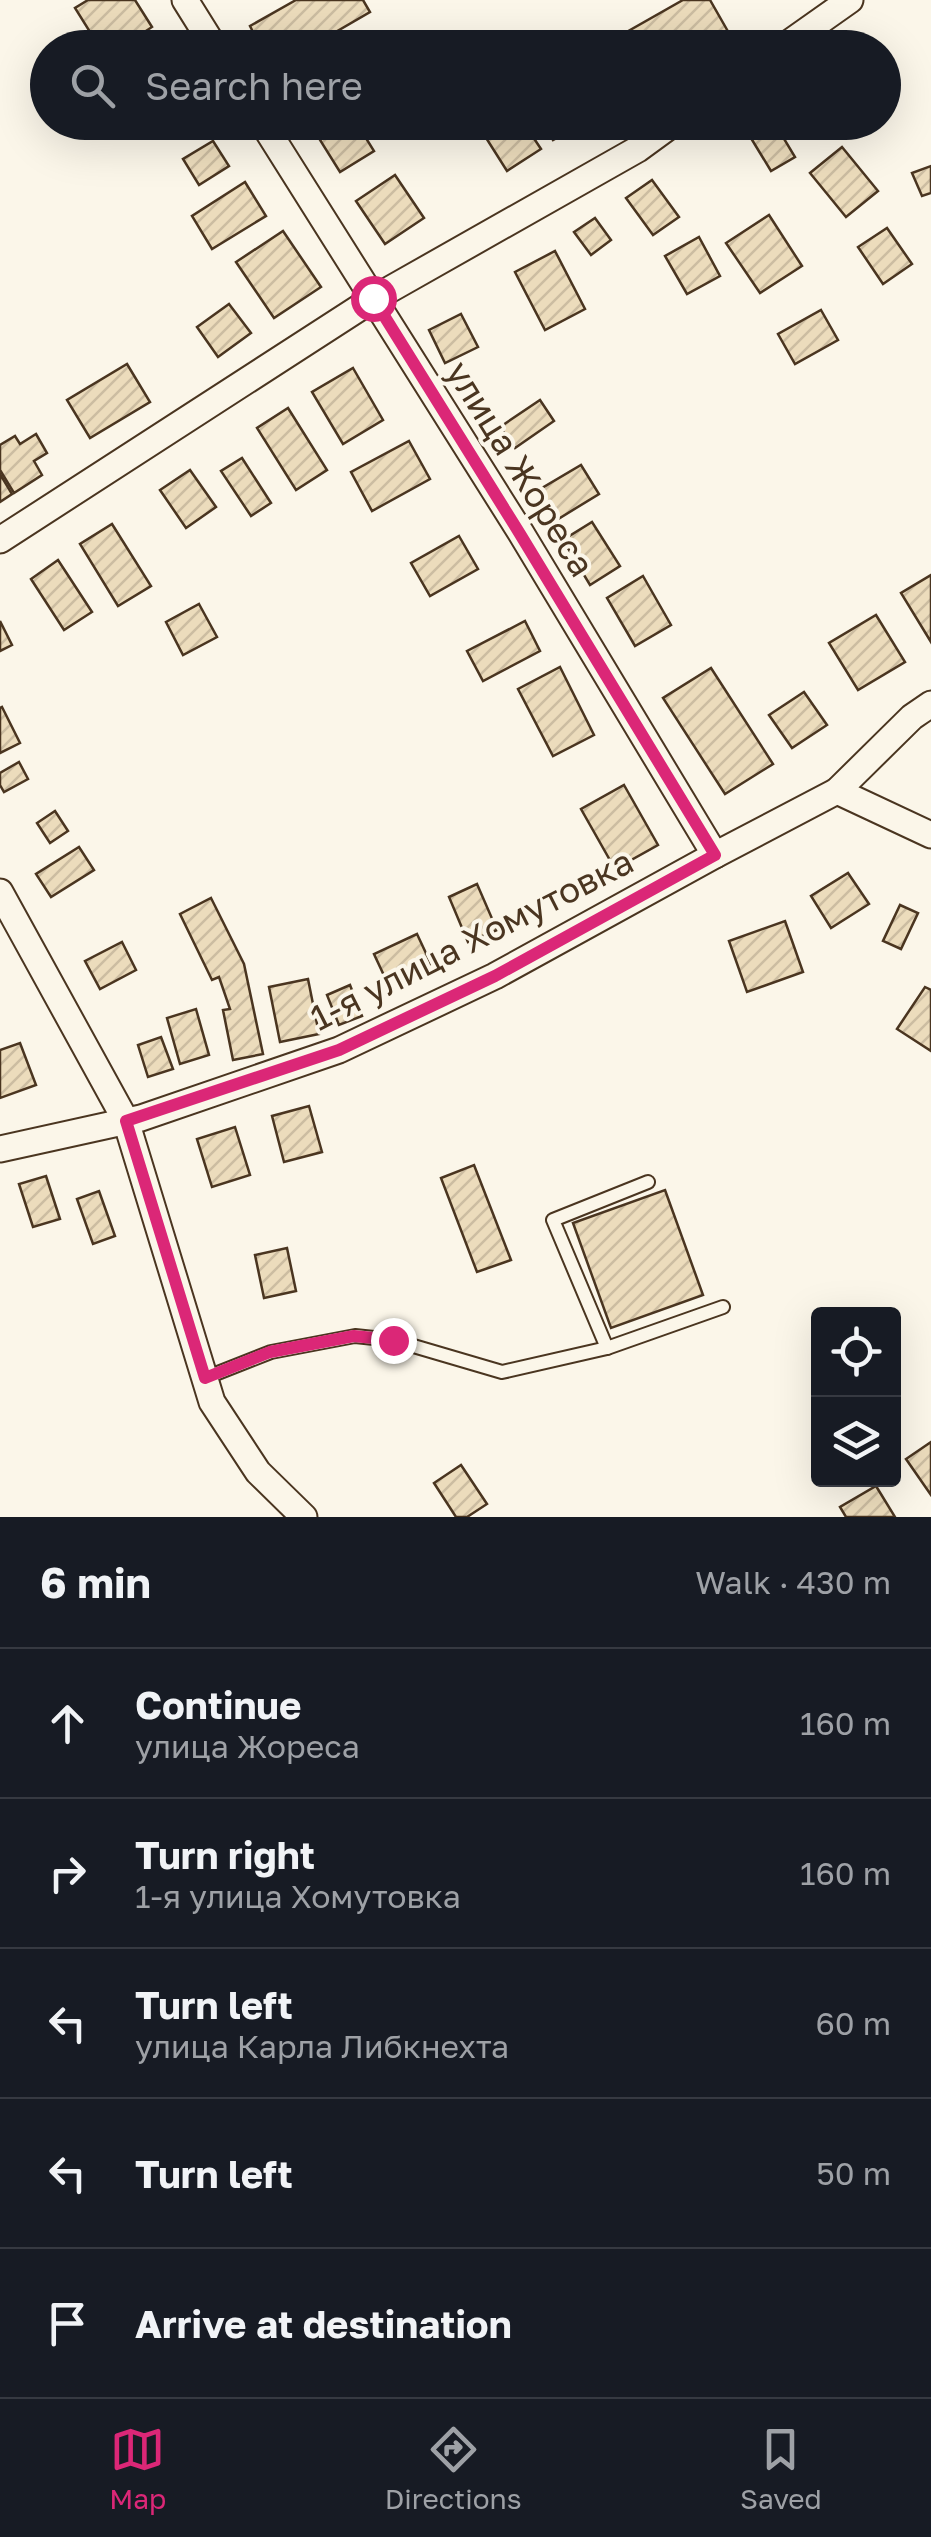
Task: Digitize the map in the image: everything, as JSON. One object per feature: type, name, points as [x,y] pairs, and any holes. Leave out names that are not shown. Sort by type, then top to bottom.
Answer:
[{"type":"street","points":[[186,0],[204,30]]},
{"type":"street","points":[[808,30],[850,0]]},
{"type":"street","name":"улица Жореса","points":[[273,140],[715,855]]},
{"type":"street","points":[[0,540],[373,298],[649,140]]},
{"type":"street","name":"1-я улица Хомутовка","points":[[0,1149],[126,1121],[339,1050],[495,976],[837,791],[912,717],[931,704]]},
{"type":"street","points":[[837,791],[931,836]]},
{"type":"street","points":[[0,892],[126,1121],[212,1402],[258,1472],[304,1517]]},
{"type":"lane","points":[[607,1348],[553,1220],[648,1182]]},
{"type":"lane","points":[[205,1378],[270,1352],[354,1336],[393,1340],[502,1372],[607,1348],[722,1307]]},
{"type":"building","points":[[88,0],[135,0],[152,27],[89,30],[75,8]]},
{"type":"building","points":[[296,0],[363,0],[370,12],[339,30],[252,30],[250,26]]},
{"type":"building","points":[[683,0],[710,0],[727,30],[630,30]]},
{"type":"building","points":[[320,140],[367,140],[374,151],[340,172]]},
{"type":"building","points":[[487,140],[535,140],[541,149],[507,171]]},
{"type":"building","points":[[752,140],[785,140],[795,157],[771,171]]},
{"type":"building","points":[[213,141],[229,166],[199,185],[183,159]]},
{"type":"building","points":[[842,147],[878,191],[846,217],[810,173]]},
{"type":"building","points":[[931,166],[931,193],[922,196],[912,173]]},
{"type":"building","points":[[395,175],[424,218],[385,244],[356,201]]},
{"type":"building","points":[[652,180],[679,217],[653,235],[626,198]]},
{"type":"building","points":[[245,182],[266,216],[212,249],[192,216]]},
{"type":"building","points":[[769,215],[802,266],[760,293],[726,243]]},
{"type":"building","points":[[595,218],[611,240],[591,255],[574,232]]},
{"type":"building","points":[[887,228],[912,264],[883,284],[858,247]]},
{"type":"building","points":[[283,231],[321,287],[274,318],[236,262]]},
{"type":"building","points":[[699,237],[720,276],[687,294],[665,256]]},
{"type":"building","points":[[555,251],[585,309],[545,330],[515,272]]},
{"type":"building","points":[[229,304],[251,333],[218,357],[197,327]]},
{"type":"building","points":[[821,310],[838,340],[795,364],[778,334]]},
{"type":"building","points":[[461,314],[478,347],[445,363],[429,330]]},
{"type":"building","points":[[127,364],[150,402],[90,438],[67,400]]},
{"type":"building","points":[[353,368],[383,420],[343,444],[312,392]]},
{"type":"building","points":[[540,400],[554,421],[515,448],[500,427]]},
{"type":"building","points":[[288,408],[327,470],[296,490],[257,428]]},
{"type":"building","points":[[36,434],[47,453],[34,461],[42,475],[14,493],[0,470],[0,445],[15,436],[20,444]]},
{"type":"building","points":[[409,441],[430,479],[372,511],[351,472]]},
{"type":"building","points":[[242,458],[271,503],[251,516],[221,471]]},
{"type":"building","points":[[581,465],[599,494],[555,521],[537,491]]},
{"type":"building","points":[[190,470],[216,507],[186,528],[160,490]]},
{"type":"building","points":[[0,474],[12,494],[0,502]]},
{"type":"building","points":[[592,522],[620,566],[590,585],[563,540]]},
{"type":"building","points":[[112,524],[151,586],[118,606],[80,544]]},
{"type":"building","points":[[459,536],[478,569],[430,596],[411,563]]},
{"type":"building","points":[[58,560],[92,612],[64,630],[31,579]]},
{"type":"building","points":[[931,575],[931,642],[901,593]]},
{"type":"building","points":[[643,576],[671,625],[635,646],[607,598]]},
{"type":"building","points":[[199,604],[217,637],[183,655],[166,622]]},
{"type":"building","points":[[876,615],[905,662],[858,690],[829,643]]},
{"type":"building","points":[[0,621],[12,645],[0,651]]},
{"type":"building","points":[[525,621],[540,651],[483,681],[467,651]]},
{"type":"building","points":[[560,667],[594,735],[553,756],[518,689]]},
{"type":"building","points":[[711,668],[773,764],[725,794],[663,698]]},
{"type":"building","points":[[804,692],[827,725],[792,748],[769,715]]},
{"type":"building","points":[[0,708],[20,743],[0,753]]},
{"type":"building","points":[[19,762],[28,779],[4,792],[0,773]]},
{"type":"building","points":[[624,785],[658,845],[615,869],[581,809]]},
{"type":"building","points":[[55,811],[68,831],[50,843],[37,823]]},
{"type":"building","points":[[79,847],[94,870],[51,897],[36,874]]},
{"type":"building","points":[[848,873],[869,904],[831,928],[811,896]]},
{"type":"building","points":[[477,884],[497,930],[468,942],[449,897]]},
{"type":"building","points":[[211,898],[244,964],[263,1054],[233,1060],[223,1010],[230,1009],[219,977],[212,980],[180,914]]},
{"type":"building","points":[[900,905],[918,913],[901,949],[883,941]]},
{"type":"building","points":[[785,921],[803,972],[747,992],[729,941]]},
{"type":"building","points":[[417,934],[431,964],[388,984],[374,954]]},
{"type":"building","points":[[122,942],[136,970],[100,989],[85,961]]},
{"type":"building","points":[[308,979],[319,1034],[280,1042],[269,987]]},
{"type":"building","points":[[350,985],[362,1016],[339,1025],[327,995]]},
{"type":"building","points":[[925,987],[931,990],[931,1051],[897,1029]]},
{"type":"building","points":[[196,1009],[209,1055],[180,1064],[167,1018]]},
{"type":"building","points":[[161,1037],[173,1069],[148,1077],[138,1045]]},
{"type":"building","points":[[20,1043],[36,1085],[0,1098],[0,1050]]},
{"type":"building","points":[[309,1106],[322,1152],[284,1162],[272,1116]]},
{"type":"building","points":[[235,1127],[250,1175],[212,1187],[197,1139]]},
{"type":"building","points":[[474,1165],[511,1260],[477,1272],[441,1178]]},
{"type":"building","points":[[46,1176],[60,1219],[33,1227],[19,1184]]},
{"type":"building","points":[[665,1190],[703,1295],[611,1328],[573,1223]]},
{"type":"building","points":[[99,1191],[115,1236],[93,1244],[77,1199]]},
{"type":"building","points":[[287,1248],[296,1291],[264,1298],[255,1255]]},
{"type":"building","points":[[931,1442],[931,1495],[906,1459]]},
{"type":"building","points":[[461,1465],[487,1504],[467,1517],[456,1517],[434,1483]]},
{"type":"building","points":[[877,1487],[895,1517],[846,1517],[840,1507]]},
{"type":"route","points":[[373,298],[715,855],[495,976],[339,1050],[126,1121],[205,1378],[270,1352],[354,1336],[393,1340]]}]
